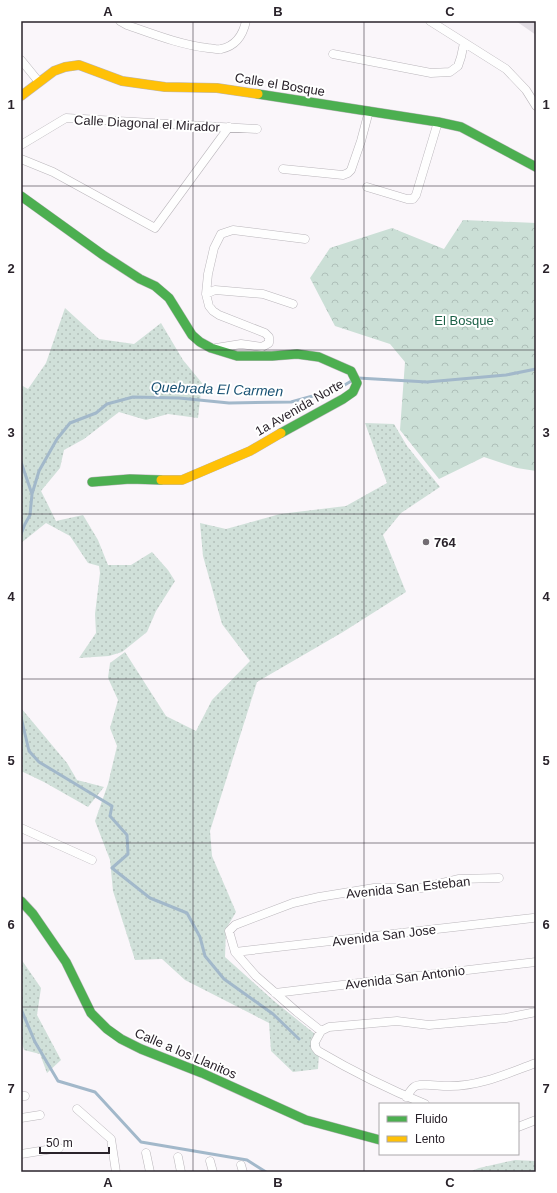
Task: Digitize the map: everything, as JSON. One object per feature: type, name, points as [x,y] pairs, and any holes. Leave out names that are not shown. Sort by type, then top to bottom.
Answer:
[{"type":"street","points":[[120,21],[127,25],[198,47],[220,49],[238,40],[244,32],[246,21]]},
{"type":"street","points":[[430,21],[506,69],[526,90],[536,106]]},
{"type":"street","points":[[333,54],[431,73],[450,72],[458,66],[462,57],[464,43]]},
{"type":"street","points":[[21,60],[39,82]]},
{"type":"street","name":"Calle el Bosque","points":[[21,96],[54,71],[65,67],[79,65],[122,81],[165,87],[217,88],[438,122],[461,127],[536,167]]},
{"type":"street","points":[[283,169],[344,175],[348,173],[351,170],[361,141],[369,111]]},
{"type":"street","name":"Calle Diagonal el Mirador","points":[[21,145],[66,118],[257,129]]},
{"type":"street","points":[[367,187],[407,199],[413,199],[416,195],[438,122]]},
{"type":"street","points":[[21,159],[53,172],[155,228],[229,127]]},
{"type":"street","name":"1a Avenida Norte","points":[[21,196],[103,255],[140,279],[155,286],[169,298],[192,335],[200,342],[211,348],[236,356],[297,354],[319,357],[351,372],[357,383],[353,392],[343,399],[250,451],[182,480],[130,479],[92,482]]},
{"type":"street","points":[[211,348],[241,344],[262,347],[269,343],[269,337],[265,333],[219,315],[209,306],[206,294],[208,274],[214,248],[221,234],[233,230],[305,239]]},
{"type":"street","points":[[206,294],[215,290],[263,294],[293,304]]},
{"type":"street","points":[[21,828],[92,860]]},
{"type":"street","name":"Avenida San Esteban","points":[[235,952],[229,931],[235,925],[247,922],[270,910],[293,902],[374,888],[421,888],[458,879],[499,878]]},
{"type":"street","name":"Calle a los Llanitos","points":[[21,901],[33,914],[66,962],[91,1013],[121,1039],[141,1049],[202,1073],[306,1120],[379,1140]]},
{"type":"street","name":"Avenida San Jose","points":[[235,952],[533,918]]},
{"type":"street","points":[[235,952],[256,976],[321,1031]]},
{"type":"street","name":"Avenida San Antonio","points":[[275,993],[536,962]]},
{"type":"street","points":[[422,1103],[406,1097],[344,1066],[318,1051],[315,1042],[321,1031],[329,1027],[344,1025],[397,1021],[429,1025],[506,1018],[536,1012]]},
{"type":"street","points":[[406,1097],[414,1087],[419,1085],[469,1085],[495,1079],[536,1063]]},
{"type":"street","points":[[77,1109],[111,1139],[116,1172]]},
{"type":"street","points":[[21,1118],[40,1115]]},
{"type":"street","points":[[519,1128],[536,1120]]},
{"type":"street","points":[[21,1154],[59,1148]]},
{"type":"street","points":[[146,1153],[150,1172]]},
{"type":"street","points":[[178,1157],[181,1172]]},
{"type":"street","points":[[210,1161],[213,1172]]},
{"type":"shaded area","points":[[65,308],[99,339],[134,344],[161,323],[183,360],[202,383],[198,418],[168,414],[146,420],[119,412],[84,439],[64,450],[60,468],[41,491],[56,521],[83,515],[98,540],[108,565],[131,565],[152,552],[168,570],[175,581],[156,611],[147,632],[122,652],[109,656],[79,658],[96,633],[95,614],[100,573],[99,566],[88,563],[70,536],[46,523],[21,543],[21,385],[28,389],[46,363]]},
{"type":"shaded area","points":[[365,423],[394,424],[407,446],[440,487],[401,513],[383,535],[406,592],[343,632],[257,682],[210,831],[212,856],[236,912],[226,929],[225,957],[274,1001],[320,1038],[318,1069],[293,1072],[271,1051],[269,1023],[185,980],[162,959],[135,960],[113,891],[110,860],[95,821],[108,784],[117,746],[110,728],[118,700],[108,678],[110,663],[125,652],[166,716],[196,731],[212,700],[250,661],[222,624],[203,556],[200,523],[226,529],[280,514],[346,506],[387,483]]},
{"type":"shaded area","points":[[21,708],[67,763],[77,780],[104,787],[88,807],[21,771]]},
{"type":"shaded area","points":[[21,959],[41,988],[37,1015],[61,1060],[47,1073],[40,1054],[24,1050],[21,1040]]},
{"type":"shaded area","points":[[515,1160],[536,1161],[536,1172],[469,1172],[479,1168]]},
{"type":"green space","name":"El Bosque","points":[[463,220],[536,223],[536,471],[517,468],[484,457],[439,479],[400,430],[405,362],[390,344],[335,326],[310,278],[330,248],[392,228],[444,249]]},
{"type":"building","points":[[516,21],[536,21],[536,35]]},
{"type":"waterway","name":"Quebrada El Carmen","points":[[358,378],[427,382],[506,375],[536,369]]},
{"type":"waterway","name":"Quebrada El Carmen","points":[[21,534],[30,515],[32,494],[39,471],[57,439],[70,423],[96,413],[107,404],[133,397],[179,398],[229,403],[291,402],[338,389],[353,380]]},
{"type":"waterway","points":[[21,462],[32,494]]},
{"type":"waterway","name":"Quebrada El Carmen","points":[[21,717],[29,751],[39,762],[112,806],[110,816],[127,835],[128,854],[112,868],[150,898],[187,913],[200,937],[205,956],[224,979],[273,1014],[299,1039]]},
{"type":"waterway","points":[[21,1009],[35,1042],[58,1081],[95,1092],[141,1142],[247,1160],[266,1172]]},
{"type":"traffic: fast","points":[[258,94],[438,122],[461,127],[536,167]]},
{"type":"traffic: fast","points":[[21,196],[103,255],[140,279],[155,286],[169,298],[192,335],[200,342],[211,348],[237,356],[297,354],[319,357],[351,371],[357,383],[353,392],[281,433]]},
{"type":"traffic: fast","points":[[92,482],[130,479],[161,480]]},
{"type":"traffic: fast","points":[[21,901],[33,914],[66,962],[91,1013],[107,1029],[121,1039],[141,1049],[202,1073],[306,1120],[379,1140]]},
{"type":"traffic: slow","points":[[21,96],[54,71],[65,67],[79,65],[122,81],[165,87],[217,88],[258,94]]},
{"type":"traffic: slow","points":[[161,480],[182,480],[250,451],[281,433]]},
{"type":"place","name":"764","points":[[426,542]]}]
